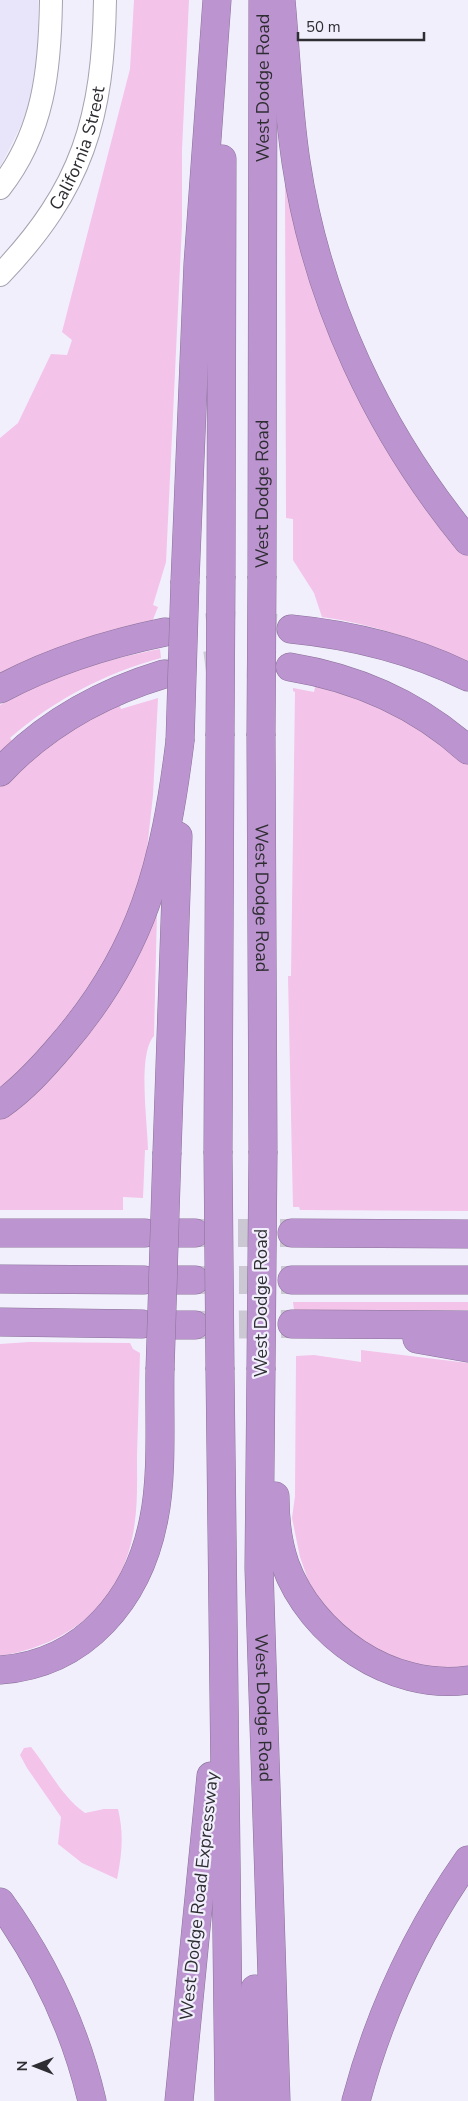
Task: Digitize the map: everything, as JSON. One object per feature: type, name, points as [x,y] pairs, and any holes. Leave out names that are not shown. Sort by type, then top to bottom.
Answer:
[{"type":"highway","points":[[0,1670],[37,1664],[59,1655],[102,1625],[133,1582],[148,1544],[155,1517],[158,1491],[160,1370],[185,581],[198,264],[217,0]]},
{"type":"highway","points":[[223,0],[218,1151],[229,2101]]},
{"type":"highway","name":"West Dodge Road","points":[[263,0],[260,1568],[266,1796]]},
{"type":"highway","points":[[281,0],[296,164],[312,240],[327,289],[344,335],[397,442],[443,511],[468,541]]},
{"type":"highway","points":[[291,629],[332,634],[393,648],[435,662],[468,677]]},
{"type":"highway","points":[[0,689],[33,672],[81,653],[165,632]]},
{"type":"highway","points":[[290,667],[337,677],[377,692],[431,721],[468,750]]},
{"type":"highway","points":[[0,772],[25,748],[70,715],[120,689],[164,674]]},
{"type":"highway","points":[[0,1105],[37,1074],[71,1035],[104,990],[137,928],[160,862],[172,803],[180,742]]},
{"type":"highway","points":[[0,1232],[145,1233]]},
{"type":"highway","points":[[292,1233],[468,1234]]},
{"type":"highway","points":[[0,1279],[144,1280]]},
{"type":"highway","points":[[292,1280],[468,1280]]},
{"type":"highway","points":[[0,1322],[142,1324]]},
{"type":"highway","points":[[0,1330],[55,1323]]},
{"type":"highway","points":[[292,1324],[468,1325]]},
{"type":"highway","points":[[332,1325],[468,1348]]},
{"type":"highway","points":[[260,1428],[274,1482],[280,1542],[285,1564],[301,1595],[320,1619],[341,1641],[367,1659],[392,1670],[418,1678],[441,1681],[468,1680]]},
{"type":"highway","name":"West Dodge Road Expressway","points":[[179,2101],[208,1801],[224,1690]]},
{"type":"highway","points":[[255,2101],[254,1865],[266,1796]]},
{"type":"highway","points":[[266,1796],[276,2101]]},
{"type":"highway","points":[[356,2101],[377,2034],[410,1955],[431,1915],[468,1860]]},
{"type":"highway","points":[[0,1902],[20,1930],[46,1973],[69,2022],[92,2101]]},
{"type":"main road","points":[[0,188],[14,170],[31,135],[42,103],[50,52],[51,0]]},
{"type":"main road","name":"California Street","points":[[0,275],[29,244],[57,205],[75,171],[89,136],[99,90],[105,0]]},
{"type":"shaded area","points":[[0,0],[38,0],[38,21],[37,61],[33,92],[24,119],[0,167]]},
{"type":"shaded area","points":[[134,0],[189,0],[182,150],[182,225],[166,562],[153,605],[158,607],[152,622],[112,631],[74,643],[37,656],[0,673],[0,438],[18,423],[51,354],[67,355],[72,340],[62,332],[130,69]]},
{"type":"shaded area","points":[[285,177],[440,522],[468,556],[468,661],[396,634],[360,624],[322,617],[314,593],[293,560],[293,519],[286,518]]},
{"type":"shaded area","points":[[160,649],[161,658],[120,671],[62,700],[10,738],[12,741],[0,754],[0,705],[38,686],[77,670],[118,658]]},
{"type":"shaded area","points":[[317,678],[356,689],[468,757],[468,1211],[300,1210],[299,1207],[293,1207],[288,976],[291,976],[295,692],[293,688],[314,692]]},
{"type":"shaded area","points":[[116,696],[121,709],[158,698],[153,795],[145,868],[113,951],[68,1021],[20,1071],[0,1088],[0,780]]},
{"type":"shaded area","points":[[154,910],[157,912],[154,1036],[149,1045],[146,1058],[145,1091],[148,1150],[145,1150],[143,1198],[123,1197],[123,1210],[0,1210],[0,1114]]},
{"type":"shaded area","points":[[293,1302],[468,1302],[468,1310],[304,1312],[294,1310]]},
{"type":"shaded area","points":[[29,1342],[130,1343],[133,1349],[140,1353],[136,1510],[128,1554],[118,1577],[105,1598],[90,1615],[71,1630],[49,1642],[0,1656],[0,1344]]},
{"type":"shaded area","points":[[361,1350],[468,1363],[468,1672],[392,1663],[333,1622],[312,1591],[300,1557],[292,1518],[295,1496],[296,1356],[314,1355],[361,1362]]},
{"type":"shaded area","points":[[31,1747],[69,1799],[85,1813],[104,1809],[118,1809],[122,1844],[117,1879],[82,1863],[58,1844],[61,1817],[20,1755],[24,1748]]},
{"type":"tunnel","points":[[165,632],[229,625],[291,629]]},
{"type":"tunnel","points":[[164,674],[196,667],[243,663],[290,667]]},
{"type":"tunnel","points":[[196,1233],[292,1233]]},
{"type":"tunnel","points":[[197,1280],[292,1280]]},
{"type":"tunnel","points":[[197,1325],[292,1324]]}]
